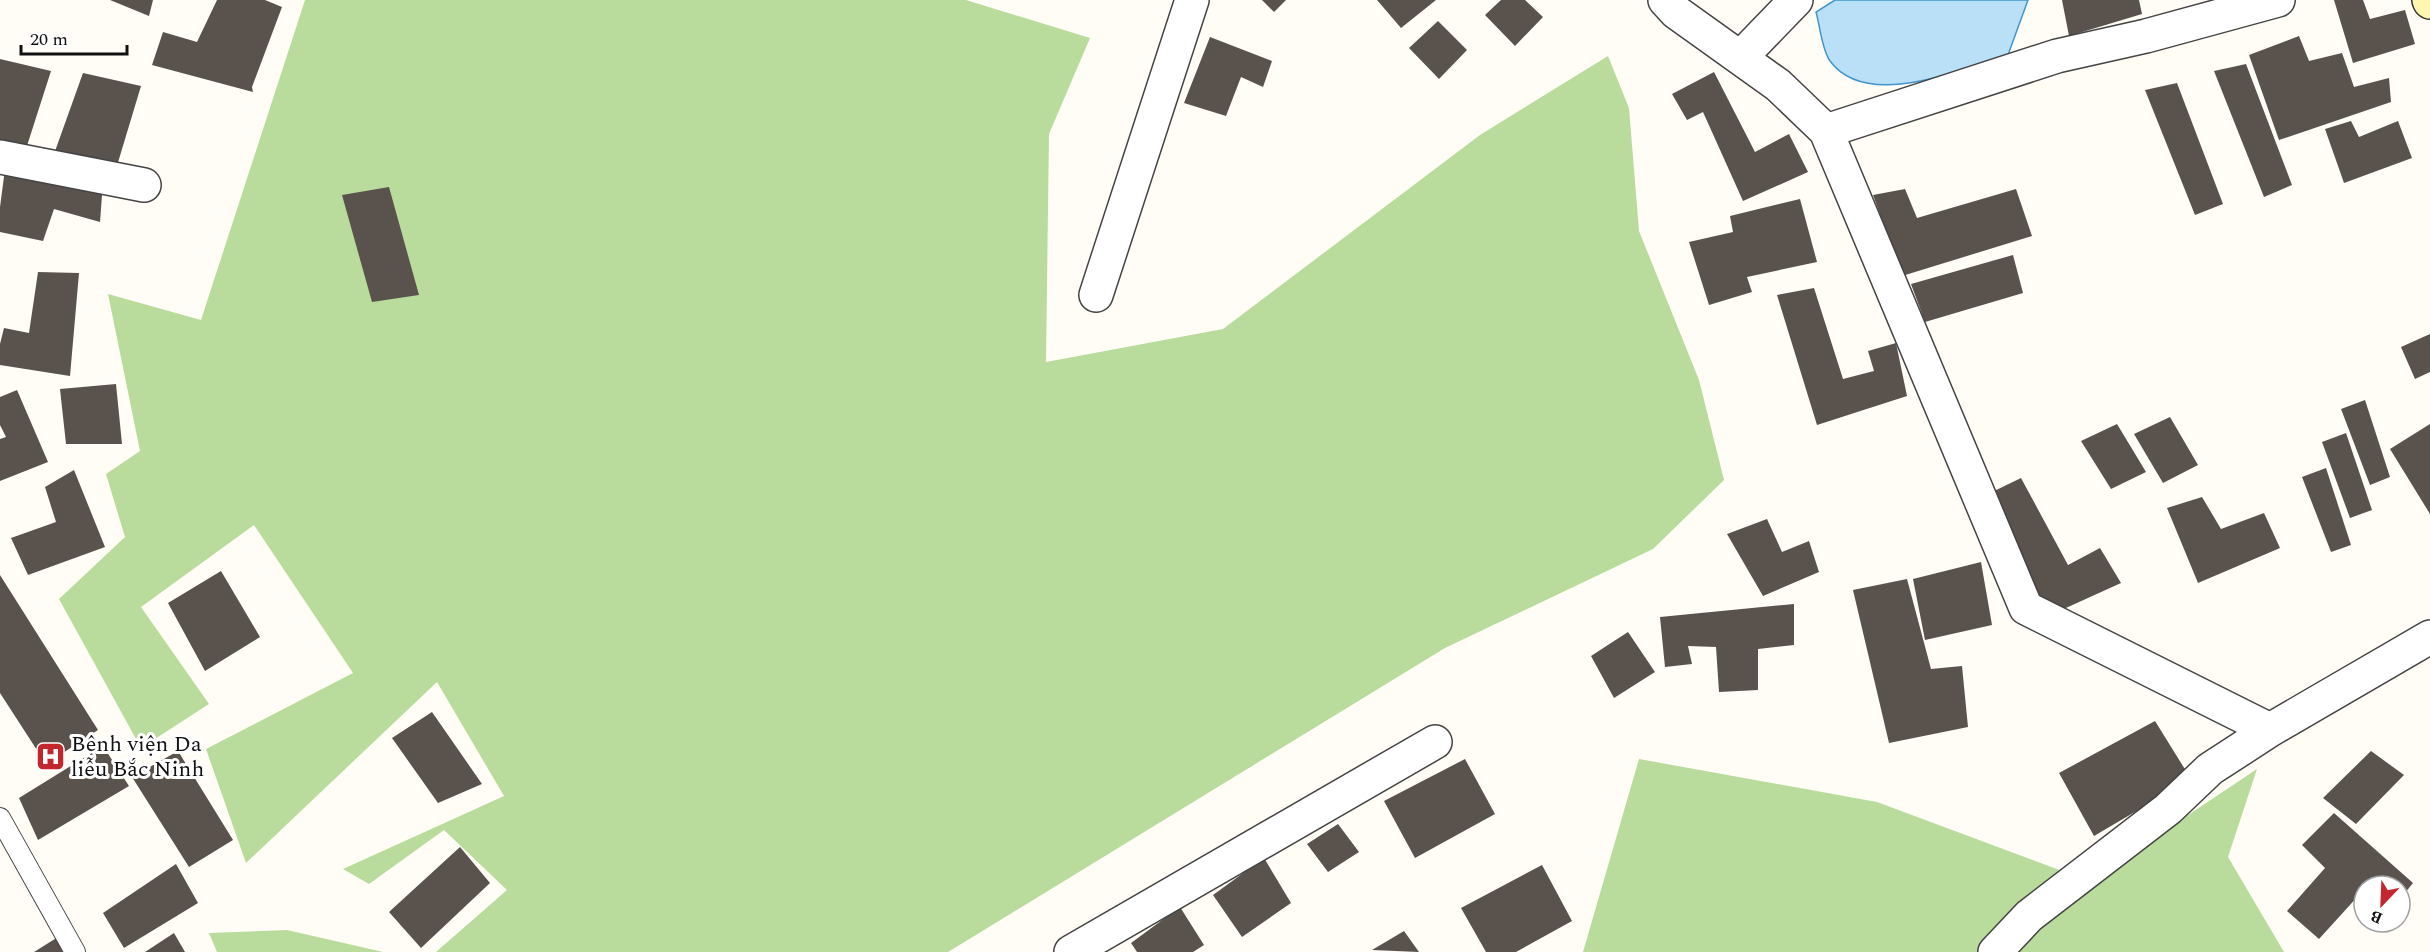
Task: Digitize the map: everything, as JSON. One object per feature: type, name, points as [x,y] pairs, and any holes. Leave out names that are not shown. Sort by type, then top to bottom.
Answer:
[{"type":"street","points":[[1096,295],[1192,0]]},
{"type":"street","points":[[1665,0],[1676,12],[1778,85],[1826,131],[2026,608],[2270,730]]},
{"type":"street","points":[[1740,58],[1796,0]]},
{"type":"street","points":[[1826,131],[2057,56],[2146,36],[2278,0]]},
{"type":"street","points":[[0,157],[144,185]]},
{"type":"street","points":[[1995,952],[2029,916],[2168,809],[2210,770],[2270,730],[2430,637]]},
{"type":"street","points":[[1071,952],[1435,741]]},
{"type":"lane","points":[[0,818],[75,952]]},
{"type":"green space","points":[[305,0],[966,0],[1090,38],[1049,134],[1046,362],[1223,329],[1480,135],[1608,56],[1629,108],[1639,231],[1699,380],[1724,480],[1653,549],[1445,648],[948,952],[436,952],[507,890],[444,830],[369,884],[343,869],[504,796],[437,682],[246,863],[206,749],[353,673],[254,525],[141,607],[209,704],[141,748],[59,599],[125,537],[106,474],[140,451],[108,294],[201,320]]},
{"type":"green space","points":[[1639,759],[1877,802],[2089,881],[2257,769],[2228,857],[2284,952],[1583,952]]},
{"type":"green space","points":[[287,930],[383,952],[217,952],[209,933]]},
{"type":"water","points":[[1835,0],[2028,0],[2008,55],[1941,76],[1890,85],[1867,83],[1846,76],[1830,61],[1823,44],[1816,12]]},
{"type":"building","points":[[110,0],[153,0],[149,16]]},
{"type":"building","points":[[217,0],[265,0],[282,7],[252,87],[253,92],[152,65],[163,32],[197,42]]},
{"type":"building","points":[[1262,0],[1286,0],[1274,12]]},
{"type":"building","points":[[1377,0],[1436,0],[1401,28]]},
{"type":"building","points":[[1501,0],[1525,0],[1543,17],[1515,46],[1485,15]]},
{"type":"building","points":[[2062,0],[2139,0],[2142,14],[2069,36]]},
{"type":"building","points":[[2334,0],[2363,0],[2370,19],[2405,10],[2415,44],[2353,63]]},
{"type":"building","points":[[1438,21],[1467,50],[1439,79],[1409,48]]},
{"type":"building","points":[[2299,36],[2309,61],[2342,53],[2354,87],[2389,78],[2391,102],[2279,140],[2249,55]]},
{"type":"building","points":[[1210,37],[1272,61],[1263,87],[1241,77],[1226,116],[1184,103]]},
{"type":"building","points":[[0,59],[51,71],[25,152],[0,148]]},
{"type":"building","points":[[2246,64],[2292,185],[2264,197],[2214,71]]},
{"type":"building","points":[[1714,72],[1755,152],[1789,134],[1808,172],[1743,201],[1703,112],[1687,120],[1672,94]]},
{"type":"building","points":[[83,73],[141,86],[116,169],[54,154]]},
{"type":"building","points":[[2177,83],[2223,204],[2195,215],[2145,90]]},
{"type":"building","points":[[2351,121],[2359,137],[2398,121],[2412,158],[2344,183],[2325,129]]},
{"type":"building","points":[[5,169],[103,182],[100,222],[54,209],[43,241],[0,232],[0,207]]},
{"type":"building","points":[[389,187],[419,295],[372,302],[342,195]]},
{"type":"building","points":[[1905,189],[1917,218],[2016,189],[2032,236],[1902,276],[1873,195]]},
{"type":"building","points":[[1800,199],[1817,262],[1747,277],[1752,292],[1709,305],[1689,242],[1733,232],[1730,216]]},
{"type":"building","points":[[2013,255],[2023,293],[1925,322],[1911,284]]},
{"type":"building","points":[[38,272],[79,273],[70,376],[0,365],[0,344],[4,328],[29,333]]},
{"type":"building","points":[[1814,288],[1843,379],[1874,371],[1868,351],[1896,343],[1907,396],[1817,425],[1777,295]]},
{"type":"building","points":[[2430,334],[2430,372],[2415,379],[2401,347]]},
{"type":"building","points":[[116,384],[122,444],[66,444],[60,389]]},
{"type":"building","points":[[17,390],[48,462],[0,481],[0,439],[6,437],[0,425],[0,397]]},
{"type":"building","points":[[2365,400],[2390,477],[2370,485],[2341,409]]},
{"type":"building","points":[[2170,417],[2198,465],[2163,483],[2134,434]]},
{"type":"building","points":[[2117,424],[2146,472],[2111,489],[2081,441]]},
{"type":"building","points":[[2430,424],[2430,514],[2390,449]]},
{"type":"building","points":[[2346,433],[2372,510],[2350,518],[2322,442]]},
{"type":"building","points":[[2326,468],[2351,545],[2331,552],[2302,477]]},
{"type":"building","points":[[74,470],[105,547],[28,575],[11,538],[56,522],[45,487]]},
{"type":"building","points":[[2021,478],[2068,565],[2100,548],[2121,583],[2046,617],[1988,494]]},
{"type":"building","points":[[2202,497],[2221,529],[2264,513],[2280,548],[2198,583],[2167,508]]},
{"type":"building","points":[[1767,519],[1782,552],[1809,541],[1819,572],[1763,596],[1727,534]]},
{"type":"building","points":[[1981,562],[1992,625],[1925,640],[1913,579]]},
{"type":"building","points":[[221,571],[260,637],[205,671],[168,603]]},
{"type":"building","points":[[0,575],[98,730],[46,764],[0,693]]},
{"type":"building","points":[[1907,579],[1931,669],[1962,666],[1968,727],[1889,743],[1853,590]]},
{"type":"building","points":[[1794,604],[1794,645],[1758,649],[1758,690],[1719,692],[1716,647],[1688,646],[1692,664],[1665,667],[1660,617]]},
{"type":"building","points":[[1628,632],[1655,672],[1614,698],[1591,656]]},
{"type":"building","points":[[432,712],[482,784],[438,803],[392,738]]},
{"type":"building","points":[[2155,721],[2191,779],[2094,836],[2059,773]]},
{"type":"building","points":[[103,746],[129,786],[38,840],[19,798]]},
{"type":"building","points":[[178,751],[233,840],[189,867],[132,777]]},
{"type":"building","points":[[2371,751],[2404,775],[2356,824],[2323,798]]},
{"type":"building","points":[[1465,759],[1495,814],[1415,858],[1384,801]]},
{"type":"building","points":[[2334,813],[2403,874],[2352,874],[2352,903],[2319,939],[2287,911],[2325,868],[2302,845]]},
{"type":"building","points":[[1338,824],[1359,852],[1328,872],[1307,844]]},
{"type":"building","points":[[460,847],[490,883],[421,948],[389,912]]},
{"type":"building","points":[[1264,858],[1291,903],[1242,937],[1213,895]]},
{"type":"building","points":[[176,864],[198,903],[124,948],[103,913]]},
{"type":"building","points":[[1542,865],[1572,921],[1516,952],[1486,952],[1461,908]]},
{"type":"building","points":[[1180,907],[1204,945],[1193,952],[1137,952],[1131,943]]},
{"type":"building","points":[[1404,931],[1419,952],[1372,950]]},
{"type":"building","points":[[174,933],[185,952],[145,952]]},
{"type":"building","points":[[58,937],[63,952],[34,952]]},
{"type":"place","name":"Bệnh viện Da liễu Bắc Ninh","points":[[50,757]]}]
